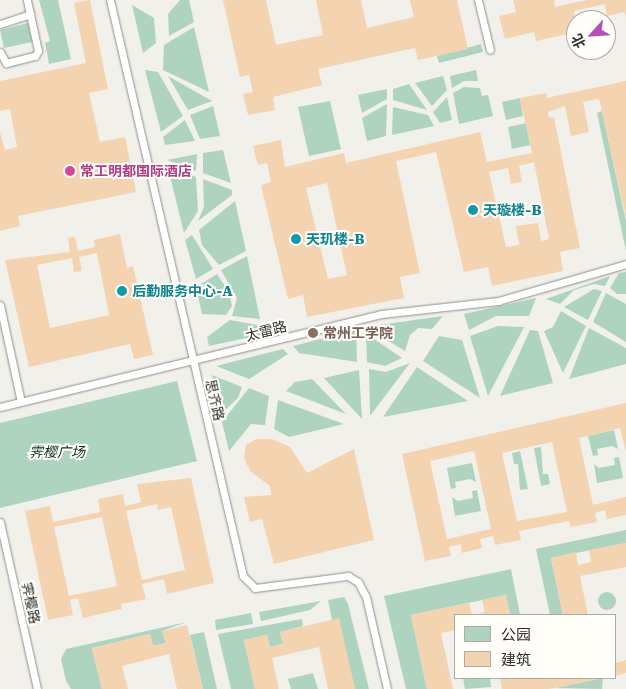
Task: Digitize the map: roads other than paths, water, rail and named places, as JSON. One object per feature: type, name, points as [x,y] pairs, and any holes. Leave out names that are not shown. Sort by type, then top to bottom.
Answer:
[{"type":"lane","points":[[0,52],[6,63],[35,56],[27,0]]},
{"type":"lane","name":"思齐路","points":[[110,0],[243,576],[255,588],[348,576],[358,582],[366,597],[387,689]]},
{"type":"lane","points":[[478,0],[490,50]]},
{"type":"lane","points":[[0,24],[30,14]]},
{"type":"lane","name":"太雷路","points":[[0,407],[193,362],[381,314],[498,301],[626,264]]},
{"type":"lane","points":[[0,305],[21,402]]},
{"type":"lane","name":"霁樱路","points":[[0,522],[37,689]]},
{"type":"place","name":"常工明都国际酒店","points":[[70,171]]},
{"type":"place","name":"天璇楼-B","points":[[473,210]]},
{"type":"place","name":"天玑楼-B","points":[[296,239]]},
{"type":"place","name":"后勤服务中心-A","points":[[122,291]]},
{"type":"place","name":"常州工学院","points":[[313,333]]},
{"type":"park label","name":"霁樱广场","points":[[57,452]]}]
